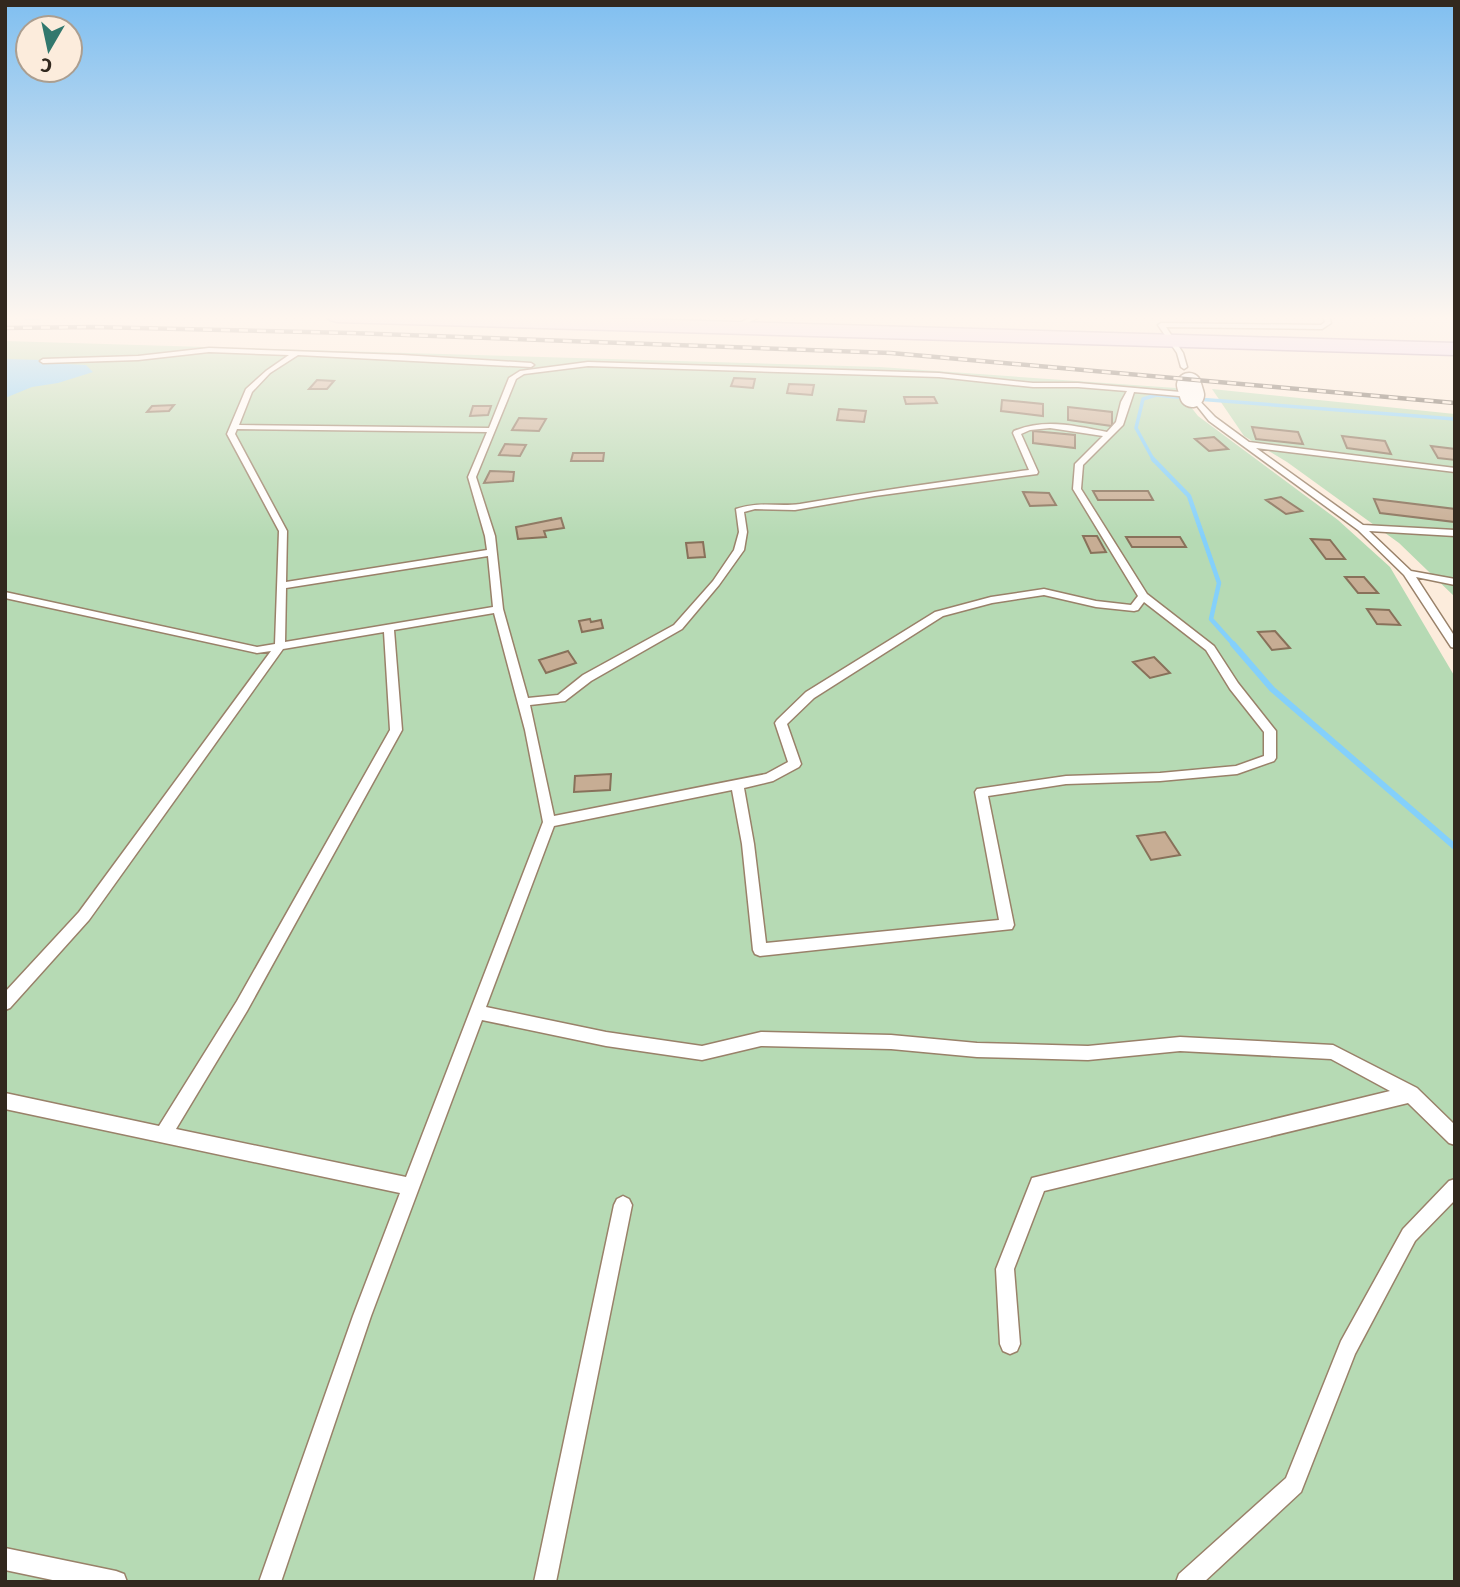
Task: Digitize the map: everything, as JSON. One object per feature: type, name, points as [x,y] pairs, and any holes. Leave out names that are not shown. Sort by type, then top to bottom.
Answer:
[{"type":"lane","points":[[5,1003],[84,916],[280,646],[283,531],[231,434],[250,390]]},
{"type":"lane","points":[[270,1582],[362,1316],[549,822],[524,702],[498,609],[493,552],[472,477],[508,390]]},
{"type":"lane","points":[[737,785],[748,844],[760,950],[1007,925],[981,792],[1066,780],[1237,771],[1270,758],[1270,731],[1234,686],[1210,648],[1143,596],[1077,489],[1079,464],[1120,423],[1131,390]]},
{"type":"lane","points":[[1190,390],[1212,419],[1361,528],[1408,573],[1455,645]]},
{"type":"lane","points":[[524,702],[561,698],[587,678],[678,627],[716,583],[739,550],[743,532],[739,511],[754,506],[794,507],[875,493],[1034,472],[1017,433],[1028,427],[1063,426],[1107,434]]},
{"type":"lane","points":[[234,427],[492,430]]},
{"type":"lane","points":[[1245,444],[1455,470]]},
{"type":"lane","points":[[1361,528],[1455,533]]},
{"type":"lane","points":[[281,586],[493,552]]},
{"type":"lane","points":[[1408,573],[1455,582]]},
{"type":"lane","points":[[549,822],[769,778],[795,764],[780,723],[810,695],[939,614],[991,600],[1044,592],[1096,604],[1134,608],[1143,596]]},
{"type":"lane","points":[[5,595],[257,650],[498,609]]},
{"type":"lane","points":[[163,1135],[242,1006],[396,730],[389,628]]},
{"type":"lane","points":[[478,1012],[606,1040],[702,1053],[761,1039],[891,1042],[977,1051],[1088,1052],[1180,1044],[1333,1052],[1411,1094],[1455,1137]]},
{"type":"lane","points":[[1010,1344],[1005,1269],[1038,1184],[1411,1094]]},
{"type":"lane","points":[[5,1101],[411,1187]]},
{"type":"lane","points":[[1187,1582],[1294,1486],[1354,1336],[1409,1235],[1455,1187]]},
{"type":"lane","points":[[545,1582],[623,1205]]},
{"type":"lane","points":[[5,1559],[116,1582]]},
{"type":"green space","points":[[5,390],[1178,390],[1198,416],[1338,520],[1390,567],[1455,677],[1455,1582],[5,1582]]},
{"type":"green space","points":[[1213,390],[1455,414],[1455,597],[1399,543],[1287,462],[1244,436]]},
{"type":"water","points":[[5,390],[24,390],[5,398]]},
{"type":"building","points":[[788,390],[813,390],[812,395],[787,393]]},
{"type":"building","points":[[904,397],[934,397],[937,403],[906,404]]},
{"type":"building","points":[[1002,400],[1043,404],[1043,416],[1001,411]]},
{"type":"building","points":[[174,405],[169,411],[147,412],[152,406]]},
{"type":"building","points":[[473,406],[491,406],[488,415],[470,416]]},
{"type":"building","points":[[1068,407],[1112,412],[1112,426],[1068,420]]},
{"type":"building","points":[[839,409],[866,411],[864,422],[837,420]]},
{"type":"building","points":[[519,418],[546,419],[539,431],[512,430]]},
{"type":"building","points":[[1252,427],[1298,432],[1303,444],[1256,439]]},
{"type":"building","points":[[1033,431],[1075,435],[1075,448],[1033,443]]},
{"type":"building","points":[[1342,436],[1385,441],[1391,454],[1347,448]]},
{"type":"building","points":[[1214,437],[1228,449],[1209,451],[1195,439]]},
{"type":"building","points":[[505,444],[526,445],[520,456],[499,455]]},
{"type":"building","points":[[1431,446],[1455,449],[1455,460],[1438,458]]},
{"type":"building","points":[[573,453],[604,453],[603,461],[571,461]]},
{"type":"building","points":[[490,471],[514,472],[513,481],[484,483]]},
{"type":"building","points":[[1093,491],[1148,491],[1153,500],[1098,500]]},
{"type":"building","points":[[1023,492],[1049,493],[1056,505],[1030,506]]},
{"type":"building","points":[[1281,497],[1302,511],[1286,514],[1266,500]]},
{"type":"building","points":[[1374,499],[1455,509],[1455,522],[1380,513]]},
{"type":"building","points":[[561,518],[564,528],[544,531],[546,537],[518,539],[516,527]]},
{"type":"building","points":[[1083,536],[1097,536],[1106,552],[1091,553]]},
{"type":"building","points":[[1126,537],[1180,537],[1186,547],[1132,547]]},
{"type":"building","points":[[1311,539],[1330,540],[1345,559],[1326,559]]},
{"type":"building","points":[[703,542],[705,557],[688,558],[686,543]]},
{"type":"building","points":[[1345,577],[1364,577],[1378,593],[1358,593]]},
{"type":"building","points":[[1367,609],[1389,610],[1400,625],[1377,624]]},
{"type":"building","points":[[590,619],[591,622],[601,620],[603,628],[582,632],[579,621]]},
{"type":"building","points":[[1275,631],[1290,648],[1272,650],[1258,632]]},
{"type":"building","points":[[568,651],[576,663],[546,673],[539,660]]},
{"type":"building","points":[[1154,657],[1170,673],[1150,678],[1133,662]]},
{"type":"building","points":[[611,774],[610,790],[574,792],[575,776]]},
{"type":"building","points":[[1165,832],[1180,855],[1151,860],[1137,836]]},
{"type":"waterway","points":[[1154,461],[1136,428],[1143,399],[1156,395],[1186,398]]},
{"type":"waterway","points":[[1197,399],[1455,419]]},
{"type":"waterway","points":[[1153,459],[1189,496],[1219,583],[1211,619],[1235,646]]},
{"type":"waterway","points":[[1233,644],[1272,689],[1455,847]]},
{"type":"railway","points":[[1309,390],[1455,403]]}]
